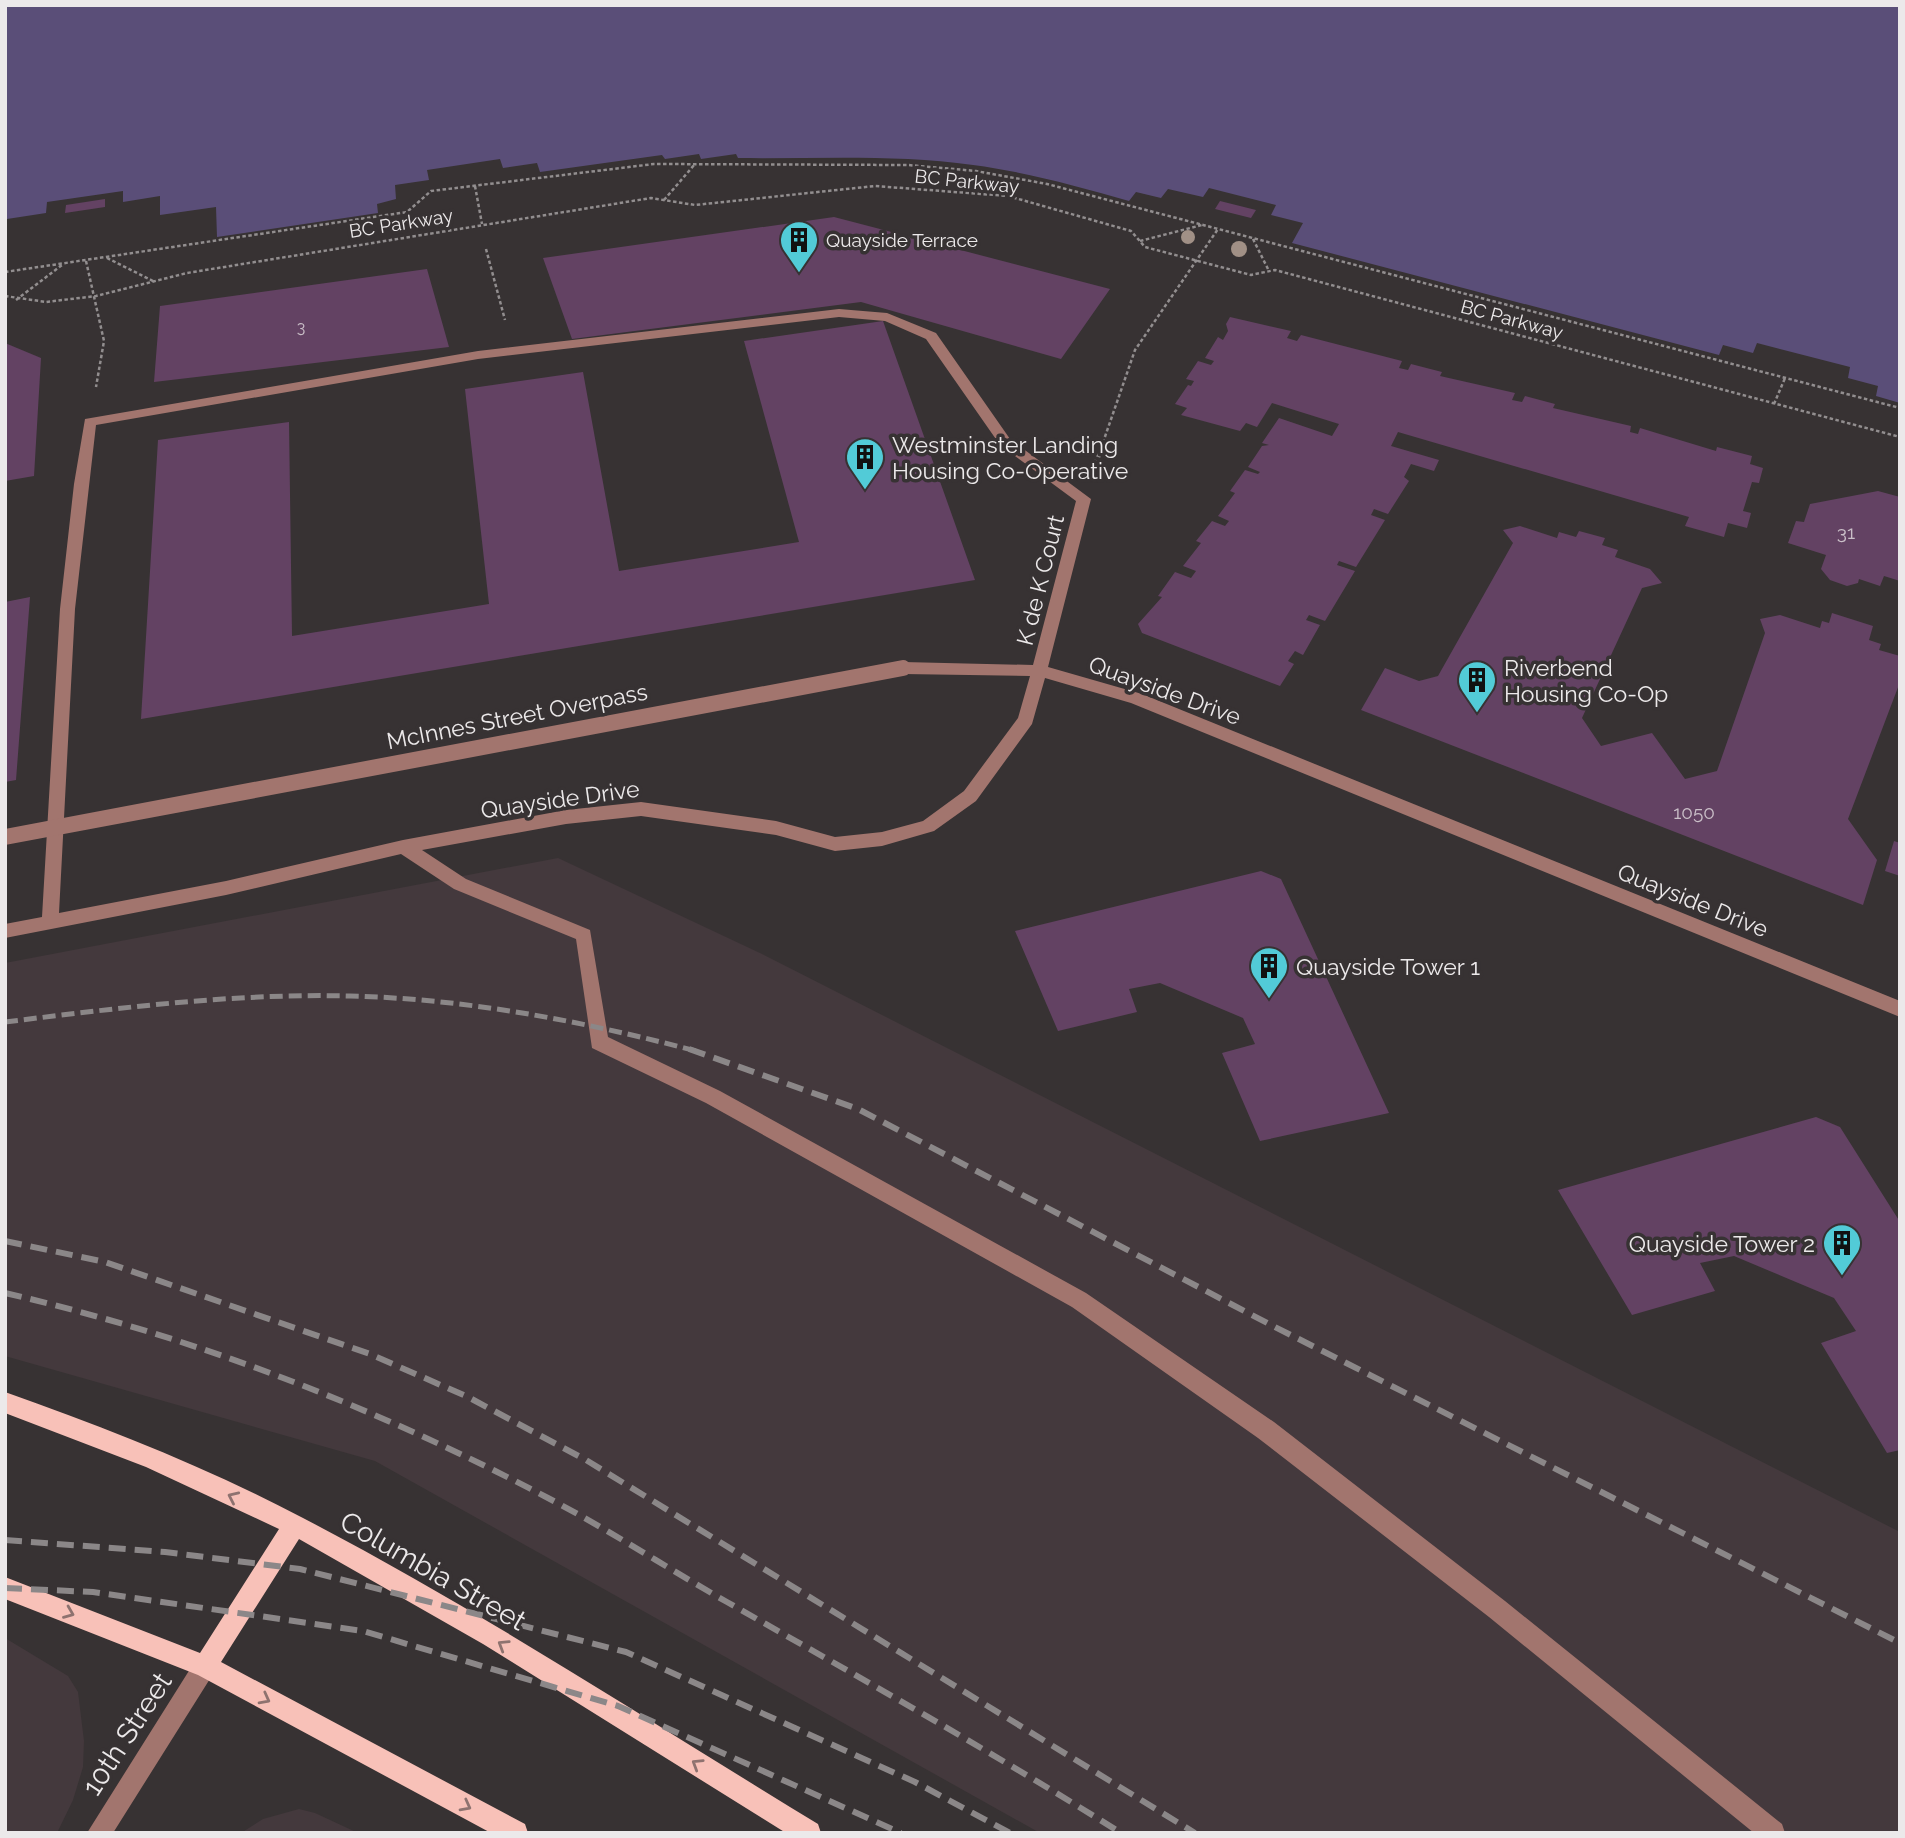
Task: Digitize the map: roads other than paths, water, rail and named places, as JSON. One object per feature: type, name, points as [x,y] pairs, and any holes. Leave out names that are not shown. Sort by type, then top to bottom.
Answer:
[{"type":"main road","name":"Columbia Street","points":[[5,1402],[107,1438],[295,1525],[414,1591],[808,1833]]},
{"type":"main road","points":[[205,1666],[295,1525]]},
{"type":"main road","points":[[5,1588],[205,1666],[516,1833]]},
{"type":"street","name":"K de K Court","points":[[50,923],[74,527],[90,422],[513,351],[839,313],[887,317],[931,336],[1005,442],[1084,499],[1040,671]]},
{"type":"street","name":"McInnes Street Overpass","points":[[5,837],[904,668],[1040,671]]},
{"type":"street","name":"Quayside Drive","points":[[5,931],[226,888],[403,847],[566,817],[641,808],[776,828],[835,844],[882,839],[929,826],[970,796],[1026,720],[1040,671],[1136,698],[1900,1009]]},
{"type":"street","points":[[403,847],[460,884],[584,935],[599,1042],[713,1097],[1079,1300],[1266,1430],[1497,1609],[1773,1833]]},
{"type":"street","name":"10th Street","points":[[99,1833],[205,1666]]},
{"type":"railway","points":[[5,1022],[220,999],[350,996],[438,1002],[524,1013],[692,1050]]},
{"type":"railway","points":[[692,1050],[696,1051]]},
{"type":"railway","points":[[692,1050],[858,1109],[1273,1326],[1900,1643]]},
{"type":"railway","points":[[5,1241],[105,1262],[370,1354],[468,1397],[586,1460],[1195,1833]]},
{"type":"railway","points":[[5,1293],[76,1311],[215,1353],[350,1405],[483,1465],[593,1523],[974,1744],[1121,1833]]},
{"type":"railway","points":[[5,1540],[165,1552],[300,1569],[626,1652],[915,1782],[1010,1833]]},
{"type":"railway","points":[[5,1588],[93,1592],[363,1631],[618,1706],[901,1833]]},
{"type":"place","name":"Quayside Terrace","points":[[799,274]]},
{"type":"place","name":"Westminster Landing Housing Co-Operative","points":[[865,491]]},
{"type":"place","name":"Riverbend Housing Co-Op","points":[[1477,714]]},
{"type":"place","name":"Quayside Tower 1","points":[[1269,1000]]},
{"type":"place","name":"Quayside Tower 2","points":[[1842,1277]]}]
